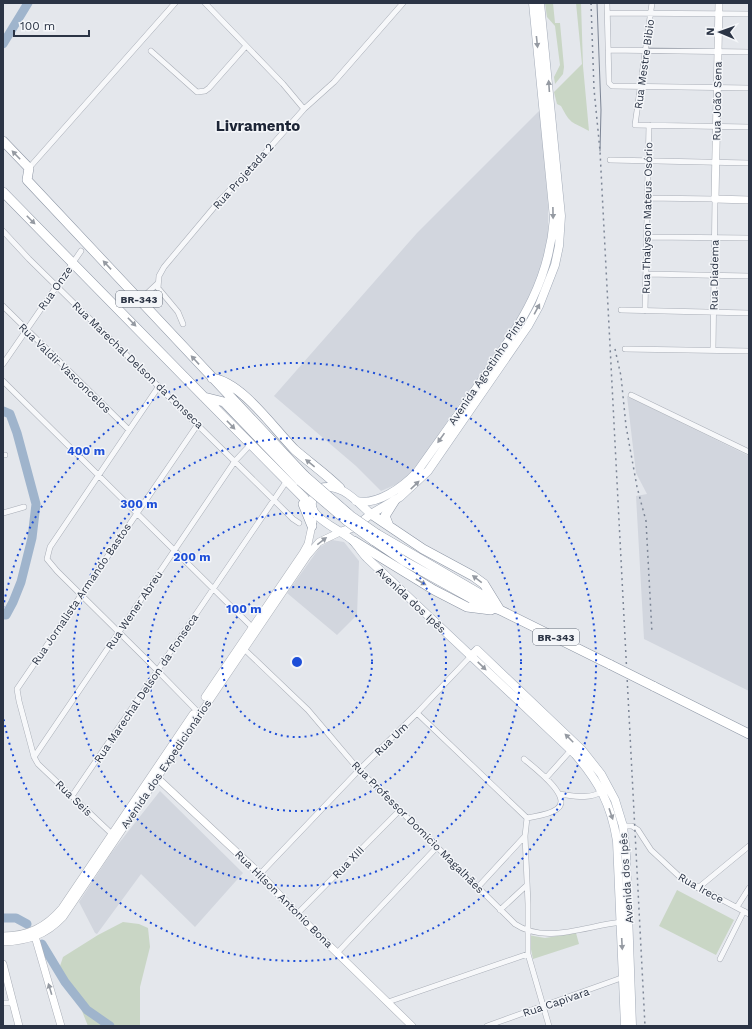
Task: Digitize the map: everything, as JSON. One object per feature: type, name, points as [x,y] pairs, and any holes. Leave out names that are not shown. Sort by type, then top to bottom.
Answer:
[{"type":"highway","points":[[3,141],[29,168]]},
{"type":"highway","name":"BR-343","points":[[29,168],[27,180],[212,378],[248,422],[302,479],[347,521],[375,537],[404,561],[476,601],[500,610],[749,734]]},
{"type":"highway","name":"BR-343","points":[[3,192],[204,396],[224,402],[248,422]]},
{"type":"highway","points":[[212,378],[222,380],[238,390],[295,449],[340,488]]},
{"type":"highway","points":[[204,396],[312,509]]},
{"type":"highway","points":[[287,482],[306,510],[312,526]]},
{"type":"highway","points":[[390,528],[387,524],[385,516],[395,500]]},
{"type":"highway","points":[[371,514],[423,549],[473,576],[484,584],[500,610]]},
{"type":"highway","points":[[354,541],[428,586],[467,607],[500,610]]},
{"type":"main road","name":"Avenida Agostinho Pinto","points":[[356,501],[368,502],[389,493],[407,482],[417,472],[514,333],[527,311],[542,279],[552,236],[553,197],[533,3]]},
{"type":"main road","name":"Avenida Agostinho Pinto","points":[[359,524],[371,514],[412,488],[428,471],[528,326],[546,289],[555,264],[560,234],[561,207],[540,3]]},
{"type":"main road","name":"Rua João Sena","points":[[715,200],[719,3]]},
{"type":"main road","points":[[715,200],[749,200]]},
{"type":"main road","points":[[305,554],[312,526],[312,500],[320,488],[326,486],[340,488],[371,514]]},
{"type":"main road","points":[[305,554],[319,542],[359,524],[360,513],[356,501]]},
{"type":"main road","points":[[312,509],[325,522],[340,532]]},
{"type":"main road","name":"Avenida dos Ipês","points":[[340,532],[354,541],[367,558],[571,750],[593,775],[613,816],[617,841],[625,922],[628,990],[632,1026]]},
{"type":"main road","name":"Avenida dos Expedicionários","points":[[5,941],[34,934],[62,908],[114,836],[305,554]]},
{"type":"main road","name":"Avenida dos Expedicionários","points":[[155,775],[196,710],[242,646]]},
{"type":"main road","name":"Avenida dos Ipês","points":[[471,656],[477,650],[582,750],[601,774],[610,790],[623,826],[626,856],[624,977],[628,990],[625,1026]]},
{"type":"main road","name":"Rua Hilson Antonio Bona","points":[[155,775],[260,874],[298,914],[412,1026]]},
{"type":"main road","points":[[34,934],[61,1026]]},
{"type":"main road","points":[[3,964],[19,1026]]},
{"type":"street","points":[[29,168],[175,3]]},
{"type":"street","points":[[205,3],[283,84],[304,109]]},
{"type":"street","name":"Rua Projetada 2","points":[[157,284],[158,276],[173,255],[304,109],[334,82],[403,3]]},
{"type":"street","points":[[607,3],[609,83],[614,87],[749,88]]},
{"type":"street","name":"Rua Mestre Bibio","points":[[649,125],[635,125],[652,3]]},
{"type":"street","points":[[607,13],[749,14]]},
{"type":"street","points":[[151,51],[197,92],[201,92],[209,88],[246,46]]},
{"type":"street","points":[[608,50],[749,52]]},
{"type":"street","points":[[649,125],[749,127]]},
{"type":"street","name":"Rua Thalyson Mateus Osório","points":[[646,311],[649,125]]},
{"type":"street","points":[[610,160],[749,163]]},
{"type":"street","points":[[647,198],[715,200]]},
{"type":"street","name":"Rua Diadema","points":[[713,350],[715,200]]},
{"type":"street","name":"Rua Marechal Delson da Fonseca","points":[[3,231],[293,519],[299,523]]},
{"type":"street","points":[[647,237],[749,238]]},
{"type":"street","name":"Rua Onze","points":[[3,364],[81,251]]},
{"type":"street","points":[[646,274],[749,276]]},
{"type":"street","points":[[140,300],[157,284],[161,292],[178,312],[183,324]]},
{"type":"street","name":"Rua Valdir Vasconcelos","points":[[3,306],[128,430]]},
{"type":"street","points":[[621,310],[749,313]]},
{"type":"street","points":[[625,349],[749,351]]},
{"type":"street","points":[[3,381],[253,629]]},
{"type":"street","points":[[159,386],[128,430],[50,547],[47,554],[48,562],[196,710]]},
{"type":"street","points":[[631,395],[749,452]]},
{"type":"street","name":"Rua Jornalista Armando Bastos","points":[[34,757],[19,702],[17,689],[198,424]]},
{"type":"street","name":"Rua Wener Abreu","points":[[34,757],[235,461],[250,445]]},
{"type":"street","name":"Rua Marechal Delson da Fonseca","points":[[72,796],[273,499],[287,482]]},
{"type":"street","points":[[3,513],[24,507]]},
{"type":"street","name":"Rua Professor Domicio Magalhães","points":[[242,646],[308,710],[359,770],[515,924],[528,932],[548,934],[625,922]]},
{"type":"street","name":"Rua Um","points":[[260,874],[471,656]]},
{"type":"street","points":[[417,713],[527,818]]},
{"type":"street","points":[[546,778],[571,750]]},
{"type":"street","name":"Rua Seis","points":[[34,757],[38,764],[114,836]]},
{"type":"street","points":[[524,759],[546,778],[559,794],[560,805],[554,811],[527,818]]},
{"type":"street","points":[[559,794],[592,797],[602,791]]},
{"type":"street","name":"Rua XIII","points":[[298,914],[399,810]]},
{"type":"street","points":[[527,818],[525,836],[528,885],[528,954],[549,1026]]},
{"type":"street","name":"Rua Irece","points":[[623,826],[632,826],[638,830],[651,850],[675,874],[698,888],[747,913]]},
{"type":"street","points":[[478,887],[525,836]]},
{"type":"street","points":[[338,952],[437,847]]},
{"type":"street","points":[[698,888],[748,848]]},
{"type":"street","points":[[500,910],[528,885]]},
{"type":"street","points":[[737,907],[749,888]]},
{"type":"street","points":[[720,959],[747,913]]},
{"type":"street","points":[[388,1002],[528,954]]},
{"type":"street","name":"Rua Capivara","points":[[487,1026],[624,977]]},
{"type":"street","points":[[3,1003],[13,1003]]},
{"type":"shaded area","points":[[540,110],[548,205],[548,235],[542,266],[535,284],[511,333],[457,407],[423,457],[404,481],[381,491],[356,466],[274,396],[417,233]]},
{"type":"shaded area","points":[[627,396],[749,456],[749,691],[644,639],[636,496],[647,494],[636,473]]},
{"type":"shaded area","points":[[332,540],[344,542],[359,561],[357,615],[337,635],[287,593],[320,547]]},
{"type":"shaded area","points":[[160,791],[243,873],[195,927],[141,874],[97,934],[95,933],[79,902],[112,852]]},
{"type":"green space","points":[[545,3],[553,3],[555,23],[560,23],[564,67],[563,74],[555,84],[554,77],[560,65],[555,26],[547,17]]},
{"type":"green space","points":[[576,3],[581,3],[583,66],[589,131],[575,124],[567,117],[561,106],[557,104],[554,92],[582,64]]},
{"type":"green space","points":[[677,890],[734,920],[716,955],[659,926]]},
{"type":"green space","points":[[123,922],[139,924],[148,928],[150,947],[140,987],[140,1026],[88,1026],[74,991],[60,966],[63,957],[98,935]]},
{"type":"green space","points":[[576,933],[579,944],[533,959],[528,935],[545,938]]},
{"type":"waterway","points":[[3,44],[28,3]]},
{"type":"waterway","points":[[3,411],[10,414],[17,433],[36,504],[32,538],[21,582],[6,615],[3,615]]},
{"type":"waterway","points":[[3,918],[16,918],[27,924]]},
{"type":"waterway","points":[[42,944],[65,982],[87,1010],[110,1026]]},
{"type":"tram line","points":[[597,3],[601,110],[600,151]]},
{"type":"railway","points":[[591,3],[594,89],[600,151],[645,1026]]},
{"type":"railway","points":[[615,349],[621,376],[626,426],[637,487],[646,521],[652,633]]},
{"type":"district","name":"Livramento","points":[[258,126]]}]
